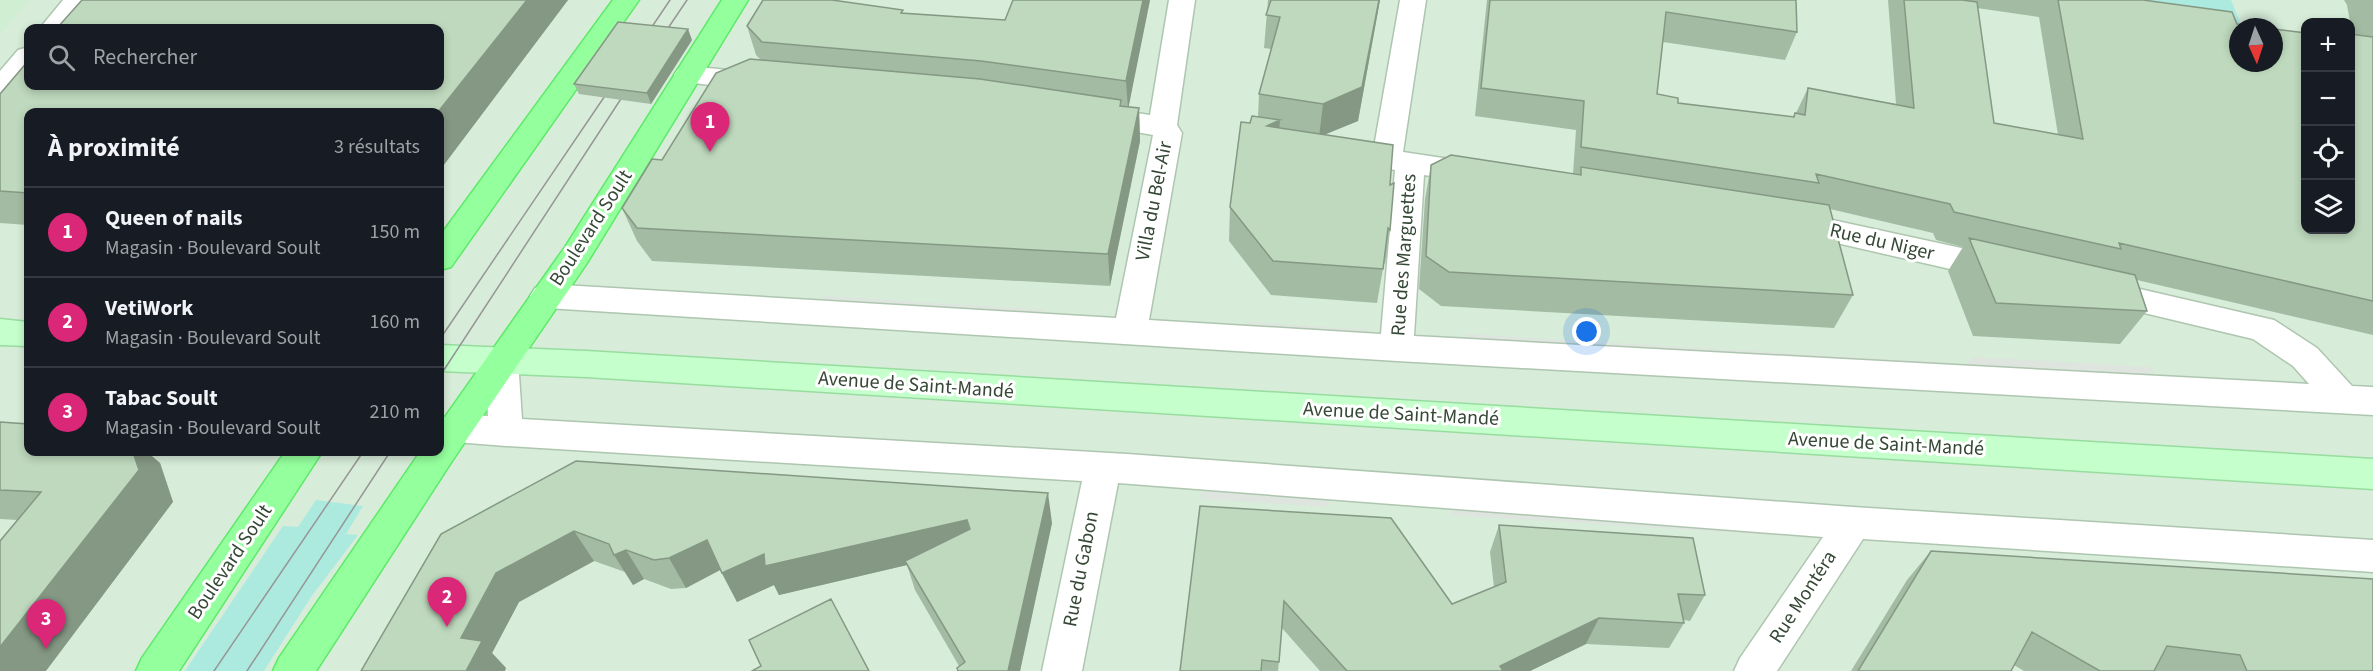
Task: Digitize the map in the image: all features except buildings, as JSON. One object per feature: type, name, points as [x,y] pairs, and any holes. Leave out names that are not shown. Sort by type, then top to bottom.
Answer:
[{"type":"main road","points":[[444,253],[626,0]]},
{"type":"main road","name":"Boulevard Soult","points":[[445,443],[576,255],[735,0]]},
{"type":"main road","points":[[0,332],[24,334]]},
{"type":"main road","name":"Avenue de Saint-Mandé","points":[[444,358],[2373,474]]},
{"type":"main road","name":"Boulevard Soult","points":[[156,671],[301,456]]},
{"type":"main road","name":"Boulevard Soult","points":[[293,671],[436,456]]},
{"type":"street","points":[[56,24],[77,0]]},
{"type":"street","name":"Villa du Bel-Air","points":[[1130,332],[1132,308],[1168,133],[1162,127],[1182,0]]},
{"type":"street","name":"Rue des Marguettes","points":[[1398,348],[1399,161],[1413,0]]},
{"type":"street","points":[[0,89],[24,61]]},
{"type":"street","points":[[688,75],[784,84]]},
{"type":"street","points":[[1068,112],[1162,127]]},
{"type":"street","points":[[1318,149],[1499,176]]},
{"type":"street","name":"Rue du Niger","points":[[1767,219],[1813,226],[2020,273]]},
{"type":"street","points":[[2078,287],[2262,329],[2305,357],[2359,400]]},
{"type":"street","points":[[546,296],[1398,348],[2359,400]]},
{"type":"street","points":[[501,360],[506,432]]},
{"type":"street","points":[[445,443],[506,432],[1104,468],[1852,523],[2373,556]]},
{"type":"street","name":"Rue du Gabon","points":[[1062,671],[1094,504],[1104,468]]},
{"type":"street","name":"Rue Montéra","points":[[1754,671],[1852,523]]},
{"type":"shaded area","points":[[0,0],[2373,0],[2373,671],[0,671]]},
{"type":"shaded area","points":[[0,0],[30,0],[0,33]]},
{"type":"shaded area","points":[[2077,0],[2231,0],[2238,18],[2229,18],[2229,25]]},
{"type":"shaded area","points":[[822,296],[1043,310],[1041,317],[819,306]]},
{"type":"shaded area","points":[[1245,322],[1370,330],[1369,338],[1244,332]]},
{"type":"shaded area","points":[[1465,334],[1967,364],[1972,357],[2151,367],[2155,376],[1985,366],[1973,372],[1467,345]]},
{"type":"shaded area","points":[[1202,487],[1330,494],[1329,507],[1201,499]]},
{"type":"shaded area","points":[[316,500],[363,506],[346,534],[358,535],[311,597],[264,671],[185,671],[283,526],[298,527]]},
{"type":"shaded area","points":[[1452,504],[1784,522],[1787,536],[1452,515]]},
{"type":"tram line","points":[[643,40],[670,0]]},
{"type":"tram line","points":[[660,40],[687,0]]},
{"type":"tram line","points":[[444,333],[613,84]]},
{"type":"tram line","points":[[444,370],[630,85]]},
{"type":"tram line","points":[[214,671],[360,456]]},
{"type":"tram line","points":[[247,671],[387,456]]},
{"type":"place","name":"Queen of nails","points":[[710,152]]},
{"type":"place","name":"VetiWork","points":[[447,627]]},
{"type":"place","name":"Tabac Soult","points":[[46,649]]}]
